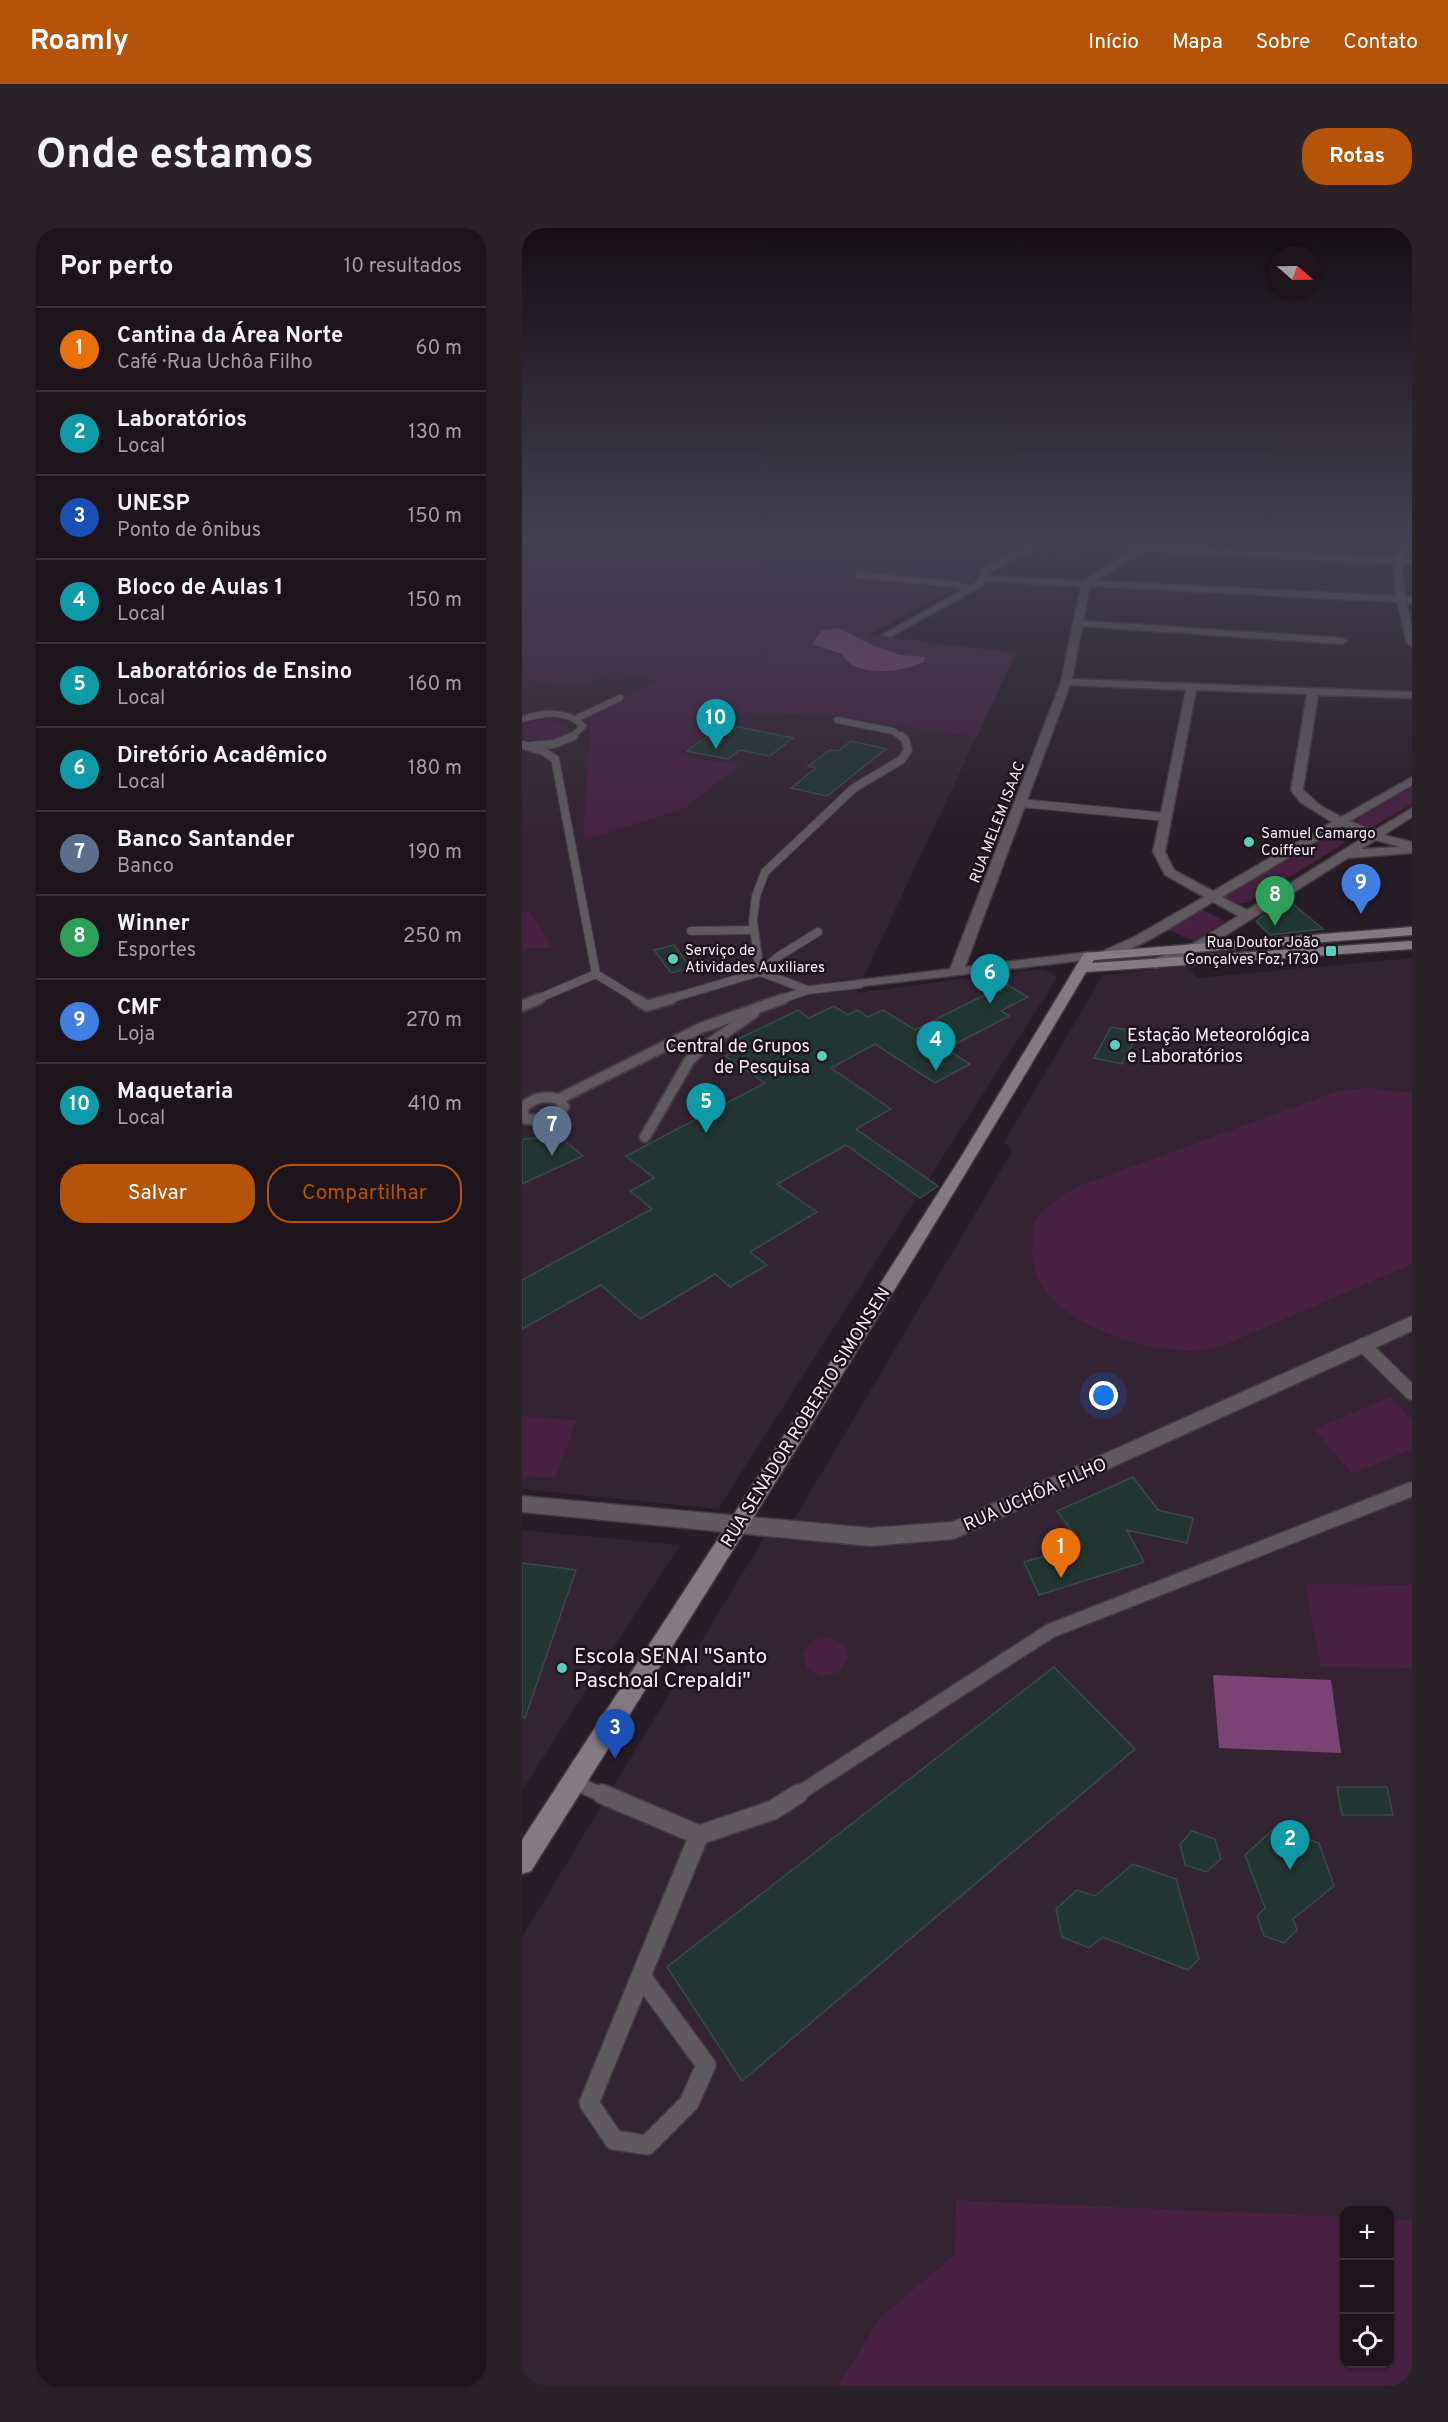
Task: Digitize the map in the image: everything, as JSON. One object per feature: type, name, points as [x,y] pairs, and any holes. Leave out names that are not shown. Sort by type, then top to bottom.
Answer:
[{"type":"street","name":"RUA MELEM ISAAC","points":[[956,972],[1066,682],[1075,638]]},
{"type":"street","points":[[1294,638],[1342,641]]},
{"type":"street","points":[[1066,682],[1412,695]]},
{"type":"street","points":[[1192,687],[1159,852],[1169,872],[1246,916]]},
{"type":"street","points":[[1313,691],[1297,790],[1302,799],[1341,822],[1412,848]]},
{"type":"street","points":[[1085,962],[1139,940],[1412,780]]},
{"type":"street","points":[[1155,964],[1199,946],[1412,812]]},
{"type":"street","points":[[1345,854],[1412,848]]},
{"type":"street","points":[[1110,953],[1412,931]]},
{"type":"street","points":[[860,984],[1055,960],[1155,964],[1412,945]]},
{"type":"street","name":"RUA SENADOR ROBERTO SIMONSEN","points":[[522,1862],[738,1525],[983,1134],[1085,962]]},
{"type":"street","name":"RUA UCHÔA FILHO","points":[[522,1504],[870,1537],[954,1530],[1412,1323]]},
{"type":"lane","points":[[522,718],[553,714],[578,718],[620,698]]},
{"type":"lane","points":[[561,753],[584,726],[578,718]]},
{"type":"lane","points":[[760,972],[753,930],[757,888],[765,872],[854,788],[901,759],[909,750],[906,739],[893,731],[837,720]]},
{"type":"lane","points":[[523,745],[540,746],[563,742],[578,735]]},
{"type":"lane","points":[[523,745],[561,753]]},
{"type":"lane","points":[[561,753],[596,974],[647,1006],[760,972],[779,956],[818,932]]},
{"type":"lane","points":[[1021,803],[1166,816]]},
{"type":"lane","points":[[691,931],[753,930]]},
{"type":"lane","points":[[760,972],[808,990]]},
{"type":"lane","points":[[522,1006],[596,974]]},
{"type":"lane","points":[[559,1099],[564,1107],[557,1117],[541,1122],[523,1115],[529,1101],[544,1096],[559,1099],[683,1036],[808,990],[860,984]]},
{"type":"lane","points":[[645,1137],[688,1061],[700,1050],[765,1005]]},
{"type":"lane","points":[[1363,1345],[1412,1393]]},
{"type":"lane","points":[[573,1782],[699,1834],[773,1810],[1050,1631],[1412,1489]]},
{"type":"lane","points":[[641,1976],[706,2065],[689,2103],[647,2145],[614,2140],[589,2103],[699,1834]]},
{"type":"shaded area","points":[[522,638],[889,638],[1016,653],[856,993],[1039,969],[1050,972],[1057,978],[718,1509],[522,1489]]},
{"type":"shaded area","points":[[522,638],[889,638],[1016,653],[977,737],[837,716],[733,712],[679,755],[739,765],[685,808],[583,841],[591,716],[654,681],[609,671],[586,686],[522,680]]},
{"type":"shaded area","points":[[816,638],[857,638],[900,655],[925,657],[924,662],[915,666],[892,670],[868,670],[848,662],[842,654],[812,644]]},
{"type":"shaded area","points":[[537,720],[564,722],[570,729],[566,734],[548,741],[522,738],[522,726]]},
{"type":"shaded area","points":[[1412,787],[1412,804],[1371,828],[1354,821]]},
{"type":"shaded area","points":[[1327,835],[1340,837],[1345,843],[1249,902],[1236,904],[1225,900],[1226,893]]},
{"type":"shaded area","points":[[1200,909],[1226,921],[1194,941],[1166,929]]},
{"type":"shaded area","points":[[530,912],[552,948],[522,948],[522,913]]},
{"type":"shaded area","points":[[1412,958],[1412,2386],[522,2386],[522,1937],[770,1528],[795,1518],[1011,1153],[1010,1147],[1004,1142],[1103,975],[1185,966],[1198,978]]},
{"type":"shaded area","points":[[1369,1088],[1412,1093],[1412,1264],[1222,1346],[1194,1351],[1171,1350],[1146,1345],[1119,1338],[1092,1327],[1069,1313],[1049,1295],[1036,1275],[1032,1251],[1035,1221],[1051,1204],[1076,1187],[1341,1090]]},
{"type":"shaded area","points":[[1391,1397],[1412,1420],[1412,1449],[1352,1474],[1314,1429]]},
{"type":"shaded area","points":[[522,1416],[577,1420],[555,1478],[522,1476]]},
{"type":"shaded area","name":"Escola SENAI \"Santo Paschoal Crepaldi\"","points":[[522,1530],[680,1545],[522,1790]]},
{"type":"shaded area","points":[[1305,1584],[1412,1585],[1412,1668],[1321,1667]]},
{"type":"shaded area","points":[[829,1637],[844,1644],[848,1658],[839,1672],[822,1677],[807,1669],[803,1654],[812,1641]]},
{"type":"shaded area","points":[[1213,1675],[1331,1680],[1341,1753],[1219,1748]]},
{"type":"shaded area","points":[[956,2200],[1340,2217],[1340,2368],[1394,2368],[1394,2219],[1412,2220],[1412,2386],[837,2386],[881,2317],[955,2254]]},
{"type":"building","points":[[724,724],[793,738],[770,756],[740,750],[728,759],[687,751]]},
{"type":"building","points":[[851,741],[886,749],[827,796],[791,788],[816,768],[808,766],[830,750],[838,751]]},
{"type":"building","points":[[1287,899],[1323,929],[1270,935],[1256,921]]},
{"type":"building","name":"Serviço de Atividades Auxiliares","points":[[674,945],[691,968],[671,973],[654,950]]},
{"type":"building","points":[[1006,984],[1028,997],[1001,1011],[1009,1016],[946,1049],[970,1064],[935,1083],[875,1044],[831,1068],[891,1109],[856,1129],[938,1186],[920,1198],[846,1145],[777,1184],[817,1212],[750,1252],[767,1265],[730,1287],[715,1274],[640,1319],[601,1285],[522,1329],[522,1280],[652,1209],[630,1191],[654,1178],[626,1156],[765,1083],[725,1056],[737,1051],[728,1044],[798,1010],[809,1018],[834,1006],[848,1015],[858,1010],[868,1017],[883,1010],[915,1030]]},
{"type":"building","name":"Estação Meteorológica e Laboratórios","points":[[1111,1027],[1139,1032],[1122,1064],[1094,1058]]},
{"type":"building","points":[[553,1131],[583,1156],[522,1184],[522,1139],[538,1138]]},
{"type":"building","points":[[1133,1477],[1158,1510],[1193,1518],[1187,1543],[1127,1530],[1144,1562],[1039,1595],[1024,1562],[1082,1545],[1057,1511]]},
{"type":"building","points":[[522,1563],[576,1570],[525,1718],[522,1717]]},
{"type":"building","points":[[1054,1667],[1135,1749],[742,2081],[667,1967]]},
{"type":"building","points":[[1337,1787],[1387,1787],[1393,1815],[1342,1815]]},
{"type":"building","points":[[1275,1828],[1319,1843],[1334,1886],[1293,1919],[1297,1930],[1284,1943],[1264,1936],[1257,1916],[1265,1908],[1245,1855]]},
{"type":"building","points":[[1192,1831],[1215,1839],[1221,1859],[1206,1872],[1185,1865],[1180,1844]]},
{"type":"building","points":[[1133,1864],[1176,1879],[1199,1959],[1188,1970],[1103,1937],[1089,1948],[1062,1937],[1056,1909],[1077,1890],[1095,1896]]},
{"type":"place","name":"Maquetaria","points":[[716,749]]},
{"type":"place","name":"Samuel Camargo Coiffeur","points":[[1249,842]]},
{"type":"place","name":"CMF","points":[[1361,914]]},
{"type":"place","name":"Winner","points":[[1275,926]]},
{"type":"place","name":"Rua Doutor João Gonçalves Foz, 1730","points":[[1331,951]]},
{"type":"place","name":"Serviço de Atividades Auxiliares","points":[[673,959]]},
{"type":"place","name":"Diretório Acadêmico","points":[[990,1004]]},
{"type":"place","name":"Estação Meteorológica e Laboratórios","points":[[1115,1045]]},
{"type":"place","name":"Central de Grupos de Pesquisa","points":[[822,1056]]},
{"type":"place","name":"Bloco de Aulas 1","points":[[936,1071]]},
{"type":"place","name":"Laboratórios de Ensino","points":[[706,1133]]},
{"type":"place","name":"Banco Santander","points":[[552,1156]]},
{"type":"place","name":"Cantina da Área Norte","points":[[1061,1578]]},
{"type":"place","name":"Escola SENAI \"Santo Paschoal Crepaldi\"","points":[[562,1668]]},
{"type":"place","name":"UNESP","points":[[615,1759]]},
{"type":"place","name":"Laboratórios","points":[[1290,1870]]}]
